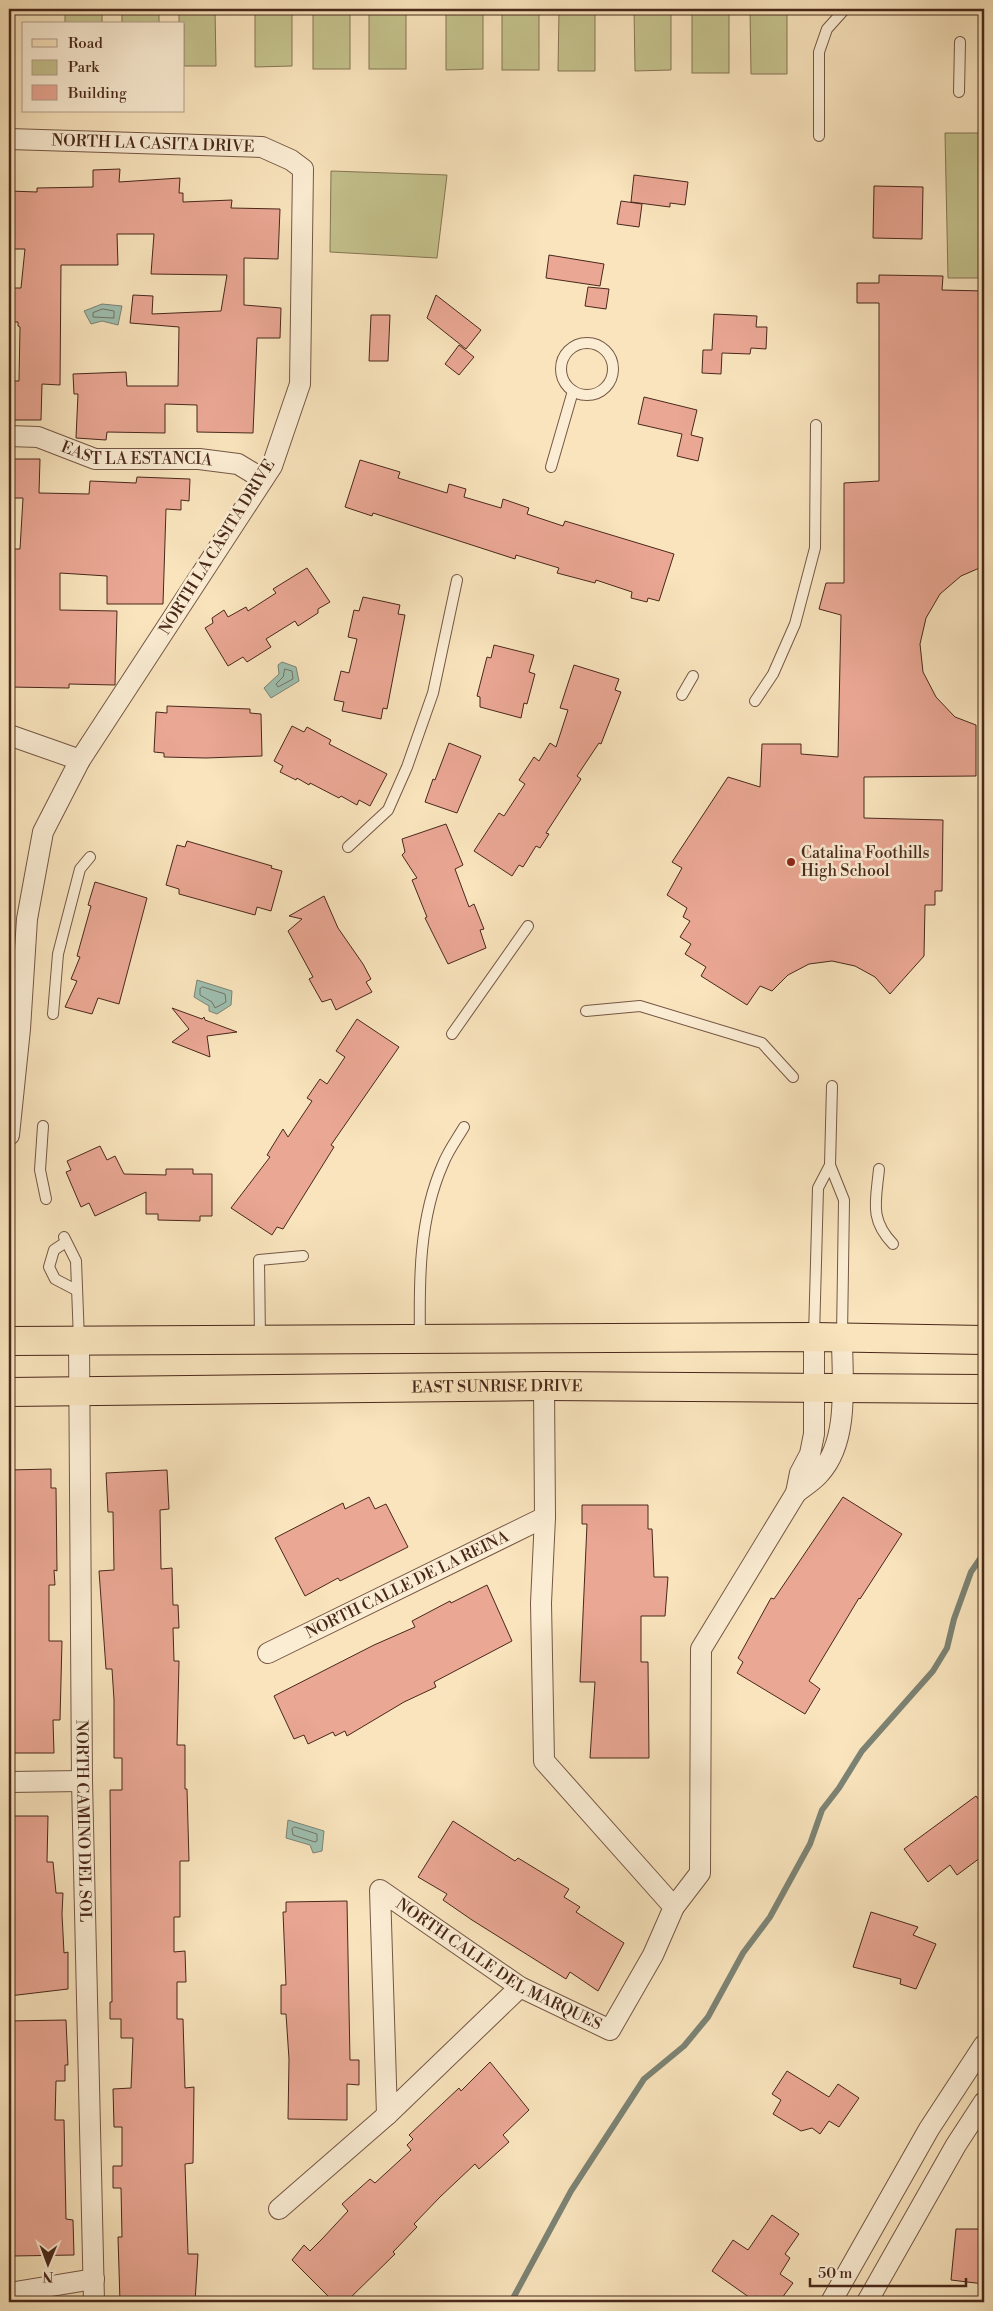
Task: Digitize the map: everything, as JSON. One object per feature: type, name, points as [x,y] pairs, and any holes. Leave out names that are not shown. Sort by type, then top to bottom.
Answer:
[{"type":"main road","points":[[9,1341],[814,1337],[984,1340]]},
{"type":"main road","name":"EAST SUNRISE DRIVE","points":[[9,1392],[544,1386],[984,1389]]},
{"type":"street","name":"NORTH LA CASITA DRIVE","points":[[9,139],[262,147],[291,160],[303,169],[300,384],[272,466],[80,760],[43,832],[27,919],[14,1028],[9,1135]]},
{"type":"street","name":"EAST LA ESTANCIA","points":[[9,436],[38,437],[95,459],[199,459],[238,464],[263,479]]},
{"type":"street","points":[[9,735],[80,760]]},
{"type":"street","name":"NORTH CALLE DEL MARQUES","points":[[796,1493],[800,1473],[810,1454],[814,1434],[814,1337]]},
{"type":"street","name":"NORTH CALLE DEL MARQUES","points":[[387,2114],[380,1890],[520,1987],[610,2030],[653,1955],[674,1907],[700,1873],[701,1649],[796,1493],[820,1473],[836,1449],[841,1419],[842,1337]]},
{"type":"street","name":"NORTH CAMINO DEL SOL","points":[[79,1341],[82,1781],[94,2302]]},
{"type":"street","points":[[544,1386],[545,1517],[541,1602],[544,1761],[674,1907]]},
{"type":"street","name":"NORTH CALLE DE LA REINA","points":[[268,1654],[545,1517]]},
{"type":"street","points":[[9,1782],[82,1781]]},
{"type":"street","points":[[280,2209],[387,2114],[520,1987]]},
{"type":"street","points":[[984,2045],[929,2128],[836,2294],[866,2302],[956,2145],[984,2102]]},
{"type":"street","points":[[9,2293],[94,2279]]},
{"type":"lane","points":[[819,136],[820,52],[827,29],[845,9]]},
{"type":"lane","points":[[959,92],[960,42]]},
{"type":"lane","points":[[582,343],[600,346],[611,359],[612,375],[609,382],[597,393],[581,394],[573,390],[562,377],[563,360],[567,352],[582,343]]},
{"type":"lane","points":[[551,467],[573,390]]},
{"type":"lane","points":[[755,701],[773,674],[795,624],[815,548],[816,424]]},
{"type":"lane","points":[[348,847],[388,810],[407,767],[433,693],[457,580]]},
{"type":"lane","points":[[682,695],[693,676]]},
{"type":"lane","points":[[53,1014],[58,954],[80,869],[90,857]]},
{"type":"lane","points":[[452,1034],[528,926]]},
{"type":"lane","points":[[586,1011],[640,1006],[762,1043],[793,1077]]},
{"type":"lane","points":[[832,1086],[830,1165],[844,1200],[842,1337]]},
{"type":"lane","points":[[44,1126],[40,1170],[46,1199]]},
{"type":"lane","points":[[420,1338],[420,1262],[433,1195],[443,1164],[464,1127]]},
{"type":"lane","points":[[814,1337],[818,1188],[830,1165]]},
{"type":"lane","points":[[879,1169],[875,1212],[881,1231],[893,1244]]},
{"type":"lane","points":[[76,1290],[55,1279],[49,1267],[54,1250],[65,1239],[76,1261],[79,1341]]},
{"type":"lane","points":[[260,1340],[259,1260],[302,1256]]},
{"type":"green space","points":[[65,9],[102,9],[102,22],[65,22]]},
{"type":"green space","points":[[122,9],[159,9],[159,22],[122,22]]},
{"type":"green space","points":[[179,9],[215,9],[216,66],[185,66],[185,22],[179,22]]},
{"type":"green space","points":[[255,9],[292,9],[292,66],[255,67]]},
{"type":"green space","points":[[313,9],[350,9],[350,69],[313,69]]},
{"type":"green space","points":[[369,9],[406,9],[406,69],[369,69]]},
{"type":"green space","points":[[446,9],[483,9],[483,69],[446,70]]},
{"type":"green space","points":[[502,9],[539,9],[539,70],[502,70]]},
{"type":"green space","points":[[559,9],[595,9],[595,71],[558,71]]},
{"type":"green space","points":[[634,9],[671,9],[671,70],[635,71]]},
{"type":"green space","points":[[692,9],[729,9],[729,73],[692,73]]},
{"type":"green space","points":[[750,9],[787,9],[787,74],[751,74]]},
{"type":"green space","points":[[945,133],[984,133],[984,278],[948,278]]},
{"type":"green space","points":[[331,171],[447,175],[437,258],[330,252]]},
{"type":"water","points":[[102,304],[122,306],[118,325],[102,321],[91,324],[84,311]]},
{"type":"water","points":[[282,662],[296,667],[299,681],[271,698],[264,688],[279,674],[278,665]]},
{"type":"water","points":[[197,980],[232,991],[231,1005],[217,1014],[209,1011],[209,1006],[194,997]]},
{"type":"water","points":[[288,1820],[324,1831],[322,1851],[313,1853],[310,1845],[286,1838]]},
{"type":"building","points":[[120,169],[119,182],[180,178],[179,193],[183,193],[183,202],[232,200],[231,208],[280,209],[278,259],[244,258],[244,305],[281,308],[280,338],[257,338],[253,433],[197,432],[197,405],[165,404],[165,433],[107,432],[106,440],[76,438],[78,394],[74,394],[73,374],[126,372],[127,386],[178,386],[179,327],[130,323],[133,295],[153,296],[152,314],[221,311],[227,275],[151,274],[154,234],[117,234],[118,265],[61,265],[60,385],[42,384],[41,420],[13,420],[13,414],[9,414],[9,381],[19,381],[20,327],[18,322],[9,322],[9,288],[21,288],[25,249],[9,249],[9,191],[37,192],[37,188],[93,187],[93,170]]},
{"type":"building","points":[[634,175],[688,182],[685,205],[670,203],[670,207],[631,202]]},
{"type":"building","points":[[874,186],[923,187],[922,239],[873,238]]},
{"type":"building","points":[[621,201],[642,204],[639,227],[617,224]]},
{"type":"building","points":[[549,255],[604,264],[600,286],[546,278]]},
{"type":"building","points":[[879,275],[943,276],[942,290],[984,291],[984,566],[961,576],[940,594],[926,618],[920,644],[923,672],[936,697],[955,717],[976,725],[976,776],[864,777],[864,818],[943,820],[942,891],[935,891],[935,905],[925,905],[924,956],[890,994],[875,977],[855,966],[832,961],[809,964],[788,975],[772,991],[760,986],[747,1005],[701,976],[706,967],[685,954],[691,944],[680,937],[690,921],[683,917],[687,908],[667,895],[682,868],[672,862],[728,777],[760,787],[762,744],[801,744],[801,754],[838,757],[841,615],[819,609],[826,583],[844,583],[844,483],[879,481],[879,303],[857,303],[857,283],[879,283]]},
{"type":"building","points":[[588,287],[609,289],[606,309],[585,306]]},
{"type":"building","points":[[436,295],[481,330],[466,349],[427,318]]},
{"type":"building","points":[[714,314],[757,316],[756,327],[767,327],[766,349],[751,348],[750,354],[722,353],[721,374],[702,373],[703,350],[712,350]]},
{"type":"building","points":[[371,315],[390,315],[388,361],[369,361]]},
{"type":"building","points":[[459,345],[474,357],[459,375],[445,364]]},
{"type":"building","points":[[644,397],[697,410],[691,435],[703,438],[698,461],[677,456],[682,434],[638,424]]},
{"type":"building","points":[[9,459],[40,459],[39,493],[89,494],[90,481],[136,483],[137,477],[190,479],[189,501],[181,500],[181,510],[166,509],[163,604],[107,604],[107,576],[60,573],[60,610],[117,611],[115,685],[69,684],[69,688],[9,687],[9,549],[20,549],[23,498],[9,498]]},
{"type":"building","points":[[360,460],[400,472],[398,478],[447,493],[449,484],[466,489],[464,497],[501,508],[503,499],[529,508],[527,514],[563,526],[565,521],[674,554],[659,601],[648,598],[647,602],[631,598],[632,592],[596,580],[595,583],[557,573],[559,568],[516,555],[515,559],[373,513],[372,516],[345,507]]},
{"type":"building","points":[[307,568],[330,602],[318,609],[318,613],[298,626],[295,621],[266,639],[271,647],[247,662],[243,657],[228,666],[205,628],[213,623],[212,618],[224,610],[228,617],[246,607],[248,611],[276,593],[273,589]]},
{"type":"building","points":[[363,597],[400,605],[398,614],[405,615],[387,709],[383,708],[381,719],[342,711],[344,702],[334,700],[341,671],[349,673],[357,639],[348,637],[354,610],[359,611]]},
{"type":"building","points":[[494,645],[534,655],[529,672],[535,674],[527,704],[524,703],[521,718],[480,707],[480,697],[477,696],[487,657],[491,658]]},
{"type":"building","points":[[574,665],[619,679],[615,690],[621,692],[601,744],[599,743],[577,776],[581,779],[546,833],[549,834],[540,848],[536,846],[523,867],[519,865],[512,876],[474,851],[499,813],[504,816],[525,784],[519,780],[534,757],[539,761],[550,743],[556,747],[568,710],[560,708]]},
{"type":"building","points":[[167,706],[250,709],[250,713],[261,714],[262,756],[164,757],[164,753],[154,752],[156,712],[167,713]]},
{"type":"building","points":[[292,726],[304,732],[307,727],[331,740],[329,744],[387,774],[370,806],[359,800],[357,805],[341,796],[339,798],[310,783],[309,785],[280,772],[283,766],[274,761]]},
{"type":"building","points":[[449,743],[481,756],[457,813],[425,802]]},
{"type":"building","points":[[446,824],[463,865],[455,869],[469,907],[474,904],[484,929],[480,930],[486,948],[448,964],[425,918],[427,917],[412,880],[417,878],[402,855],[405,852],[402,839]]},
{"type":"building","points":[[187,841],[272,866],[271,868],[282,871],[271,911],[257,907],[255,915],[179,894],[179,889],[166,885],[177,845],[185,847]]},
{"type":"building","points":[[95,882],[147,898],[119,1004],[98,998],[92,1014],[65,1007],[77,981],[71,979],[80,957],[77,956],[91,906],[88,905]]},
{"type":"building","points":[[324,896],[338,928],[371,979],[366,982],[372,992],[336,1010],[331,999],[322,1002],[309,979],[313,977],[288,931],[302,919],[289,916]]},
{"type":"building","points":[[172,1008],[202,1019],[204,1017],[205,1020],[237,1032],[207,1036],[210,1057],[172,1042],[189,1029]]},
{"type":"building","points":[[357,1019],[399,1047],[331,1145],[334,1147],[283,1229],[277,1227],[272,1235],[231,1208],[270,1157],[267,1155],[283,1129],[288,1137],[312,1101],[307,1098],[320,1079],[327,1084],[345,1057],[336,1051]]},
{"type":"building","points":[[100,1146],[107,1160],[115,1156],[124,1174],[166,1175],[166,1169],[193,1169],[193,1174],[212,1174],[212,1216],[200,1216],[200,1221],[158,1220],[158,1214],[146,1214],[146,1192],[95,1216],[89,1203],[81,1207],[66,1172],[71,1170],[67,1161]]},
{"type":"building","points":[[51,1469],[51,1488],[56,1488],[57,1571],[54,1570],[55,1585],[49,1585],[49,1641],[62,1641],[60,1720],[53,1720],[54,1753],[9,1753],[9,1470]]},
{"type":"building","points":[[167,1470],[169,1509],[160,1510],[161,1569],[172,1568],[173,1605],[178,1605],[179,1628],[173,1628],[174,1661],[179,1661],[177,1745],[185,1745],[185,1789],[187,1789],[189,1861],[180,1861],[180,1917],[174,1917],[174,1952],[185,1951],[186,1982],[177,1982],[177,2019],[183,2019],[185,2088],[194,2087],[193,2163],[185,2164],[188,2254],[198,2254],[195,2302],[120,2302],[118,2237],[122,2237],[121,2188],[113,2188],[113,2166],[122,2166],[122,2127],[114,2127],[113,2089],[131,2088],[133,2038],[121,2038],[121,2019],[110,2019],[110,2002],[112,2002],[110,1790],[122,1790],[122,1758],[114,1758],[112,1669],[106,1669],[99,1571],[114,1570],[113,1512],[108,1512],[106,1473]]},
{"type":"building","points":[[369,1497],[375,1509],[386,1504],[408,1547],[340,1581],[338,1578],[305,1596],[275,1538],[343,1503],[345,1509]]},
{"type":"building","points":[[843,1497],[902,1534],[859,1598],[809,1681],[820,1689],[805,1714],[737,1673],[743,1662],[738,1658],[771,1598],[774,1599]]},
{"type":"building","points":[[582,1505],[648,1505],[648,1529],[652,1529],[654,1577],[668,1577],[665,1616],[641,1616],[641,1662],[648,1662],[649,1758],[590,1758],[595,1682],[580,1682],[587,1524],[582,1524]]},
{"type":"building","points":[[487,1585],[512,1641],[434,1682],[436,1687],[404,1702],[347,1736],[345,1731],[335,1736],[333,1732],[308,1744],[304,1735],[294,1739],[274,1696],[374,1645],[415,1627],[412,1621],[450,1601],[451,1603]]},
{"type":"building","points":[[976,1796],[984,1807],[984,1855],[957,1875],[950,1865],[928,1882],[904,1849]]},
{"type":"building","points":[[9,1816],[48,1816],[47,1862],[53,1862],[56,1893],[63,1893],[64,1953],[68,1952],[68,1989],[9,1996]]},
{"type":"building","points":[[453,1821],[515,1861],[518,1858],[569,1889],[564,1897],[580,1907],[576,1912],[624,1943],[598,1991],[570,1972],[566,1979],[472,1920],[443,1900],[447,1894],[418,1877]]},
{"type":"building","points":[[347,1901],[350,2060],[359,2060],[359,2085],[347,2084],[347,2120],[288,2119],[289,2059],[286,2014],[281,2014],[281,1985],[286,1985],[283,1912],[286,1912],[286,1902]]},
{"type":"building","points":[[871,1912],[918,1927],[913,1935],[936,1944],[916,1989],[900,1984],[901,1979],[853,1967]]},
{"type":"building","points":[[66,2020],[68,2065],[65,2065],[65,2081],[56,2081],[55,2120],[64,2120],[66,2219],[73,2220],[74,2255],[13,2256],[13,2246],[9,2246],[9,2021]]},
{"type":"building","points":[[490,2062],[529,2110],[503,2135],[509,2142],[479,2169],[475,2164],[440,2197],[414,2224],[417,2227],[393,2252],[395,2254],[346,2302],[334,2302],[292,2260],[304,2245],[310,2251],[348,2211],[342,2204],[370,2179],[375,2183],[411,2150],[407,2145],[413,2139],[409,2135],[459,2088],[461,2091]]},
{"type":"building","points":[[787,2071],[829,2097],[838,2084],[859,2098],[839,2127],[829,2121],[820,2134],[812,2128],[801,2131],[773,2114],[781,2100],[772,2094]]},
{"type":"building","points":[[772,2215],[799,2234],[785,2254],[790,2258],[780,2274],[793,2283],[779,2302],[764,2302],[755,2296],[753,2300],[712,2271],[733,2240],[748,2250]]},
{"type":"building","points":[[956,2229],[984,2229],[984,2284],[951,2280]]},
{"type":"waterway","points":[[511,2302],[571,2191],[644,2079],[684,2046],[708,2017],[743,1953],[770,1917],[810,1844],[822,1810],[839,1788],[862,1751],[933,1671],[947,1648],[954,1619],[971,1572],[984,1553]]},
{"type":"place","name":"Catalina Foothills High School","points":[[791,862]]}]
